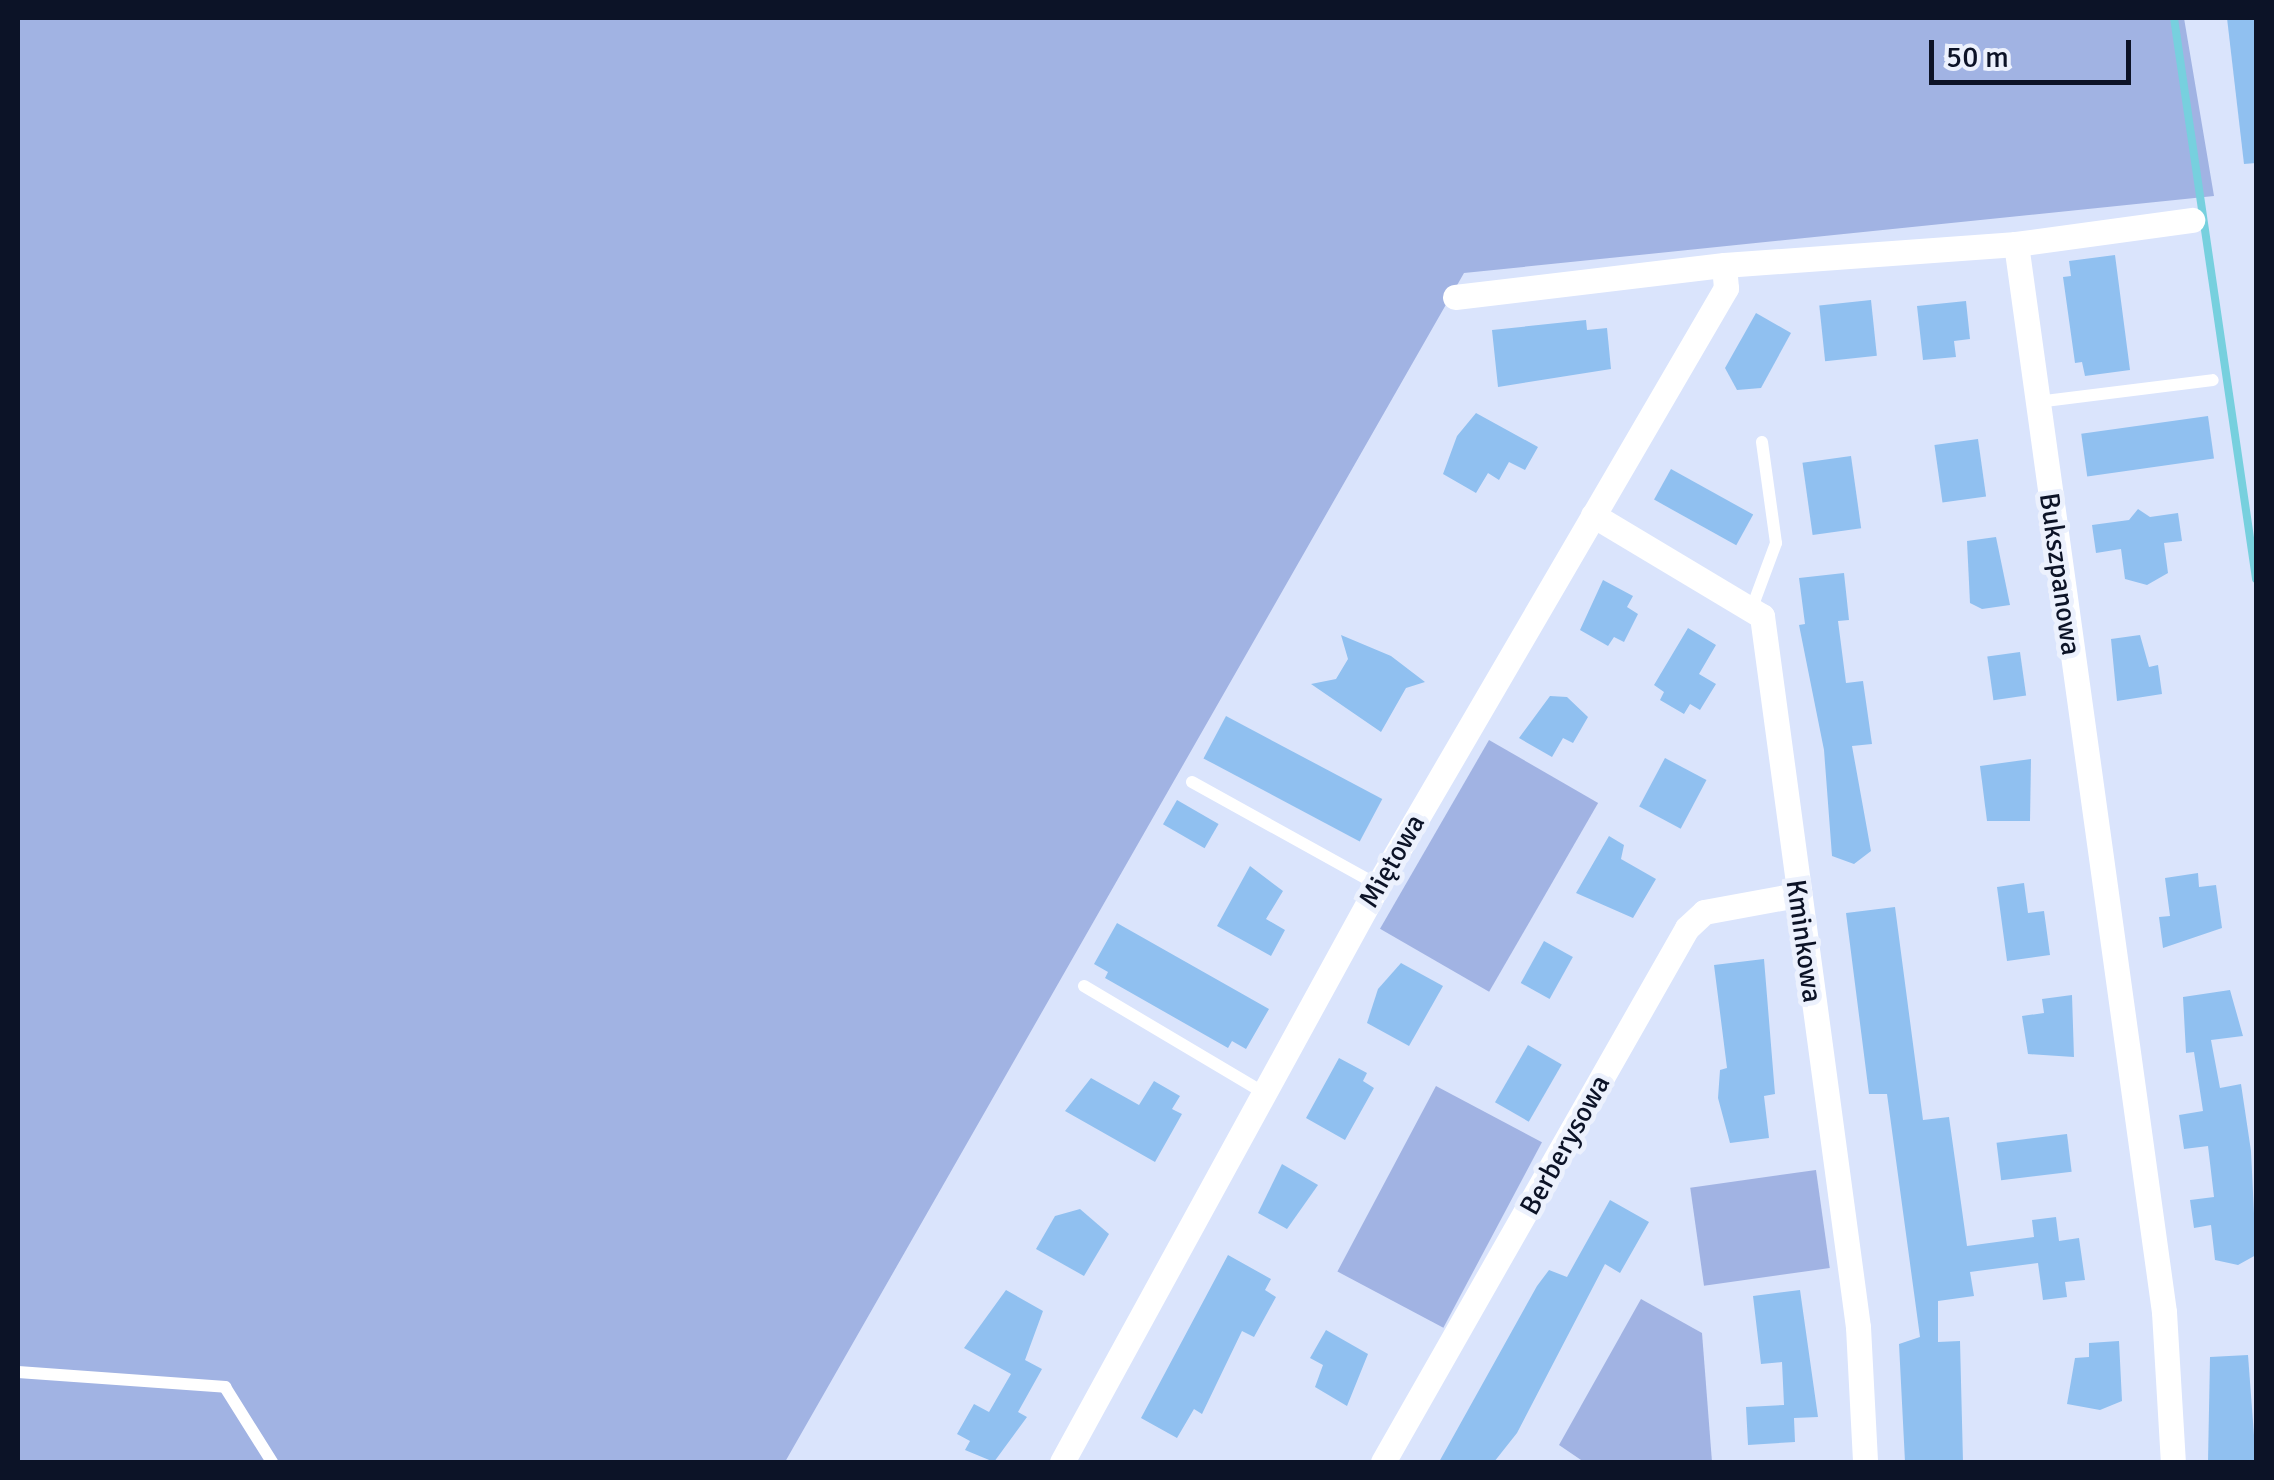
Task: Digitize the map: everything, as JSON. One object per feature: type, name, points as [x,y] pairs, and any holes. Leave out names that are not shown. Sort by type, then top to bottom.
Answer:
[{"type":"street","points":[[1455,297],[1724,266],[2016,244],[2192,220]]},
{"type":"street","name":"Bukszpanowa","points":[[2016,244],[2164,1312],[2173,1462]]},
{"type":"street","name":"Miętowa","points":[[1062,1462],[1378,885],[1726,288],[1724,266]]},
{"type":"street","points":[[1594,514],[1753,605]]},
{"type":"street","name":"Kminkowa","points":[[1753,605],[1762,616],[1858,1327],[1865,1462]]},
{"type":"street","name":"Berberysowa","points":[[1383,1462],[1687,928],[1704,912],[1797,895]]},
{"type":"lane","points":[[2037,402],[2213,380]]},
{"type":"lane","points":[[1753,605],[1776,543],[1762,442]]},
{"type":"lane","points":[[1192,782],[1378,885]]},
{"type":"lane","points":[[1084,986],[1266,1094]]},
{"type":"lane","points":[[18,1372],[226,1387],[272,1462]]},
{"type":"shaded area","points":[[18,18],[2184,18],[2214,196],[1464,273],[785,1462],[18,1462]]},
{"type":"shaded area","points":[[1489,740],[1598,803],[1489,992],[1380,929]]},
{"type":"shaded area","points":[[1436,1086],[1542,1142],[1443,1328],[1337,1271]]},
{"type":"shaded area","points":[[1816,1170],[1830,1268],[1704,1286],[1690,1188]]},
{"type":"shaded area","points":[[1641,1299],[1702,1333],[1712,1462],[1584,1462],[1559,1445]]},
{"type":"building","points":[[2227,18],[2256,18],[2256,163],[2244,164]]},
{"type":"building","points":[[2115,255],[2130,370],[2085,376],[2082,362],[2075,363],[2063,277],[2071,276],[2069,261]]},
{"type":"building","points":[[1871,300],[1877,356],[1825,361],[1819,305]]},
{"type":"building","points":[[1966,301],[1970,339],[1954,341],[1956,357],[1923,360],[1917,306]]},
{"type":"building","points":[[1756,313],[1791,333],[1761,388],[1737,390],[1725,368]]},
{"type":"building","points":[[1586,320],[1587,330],[1607,328],[1611,369],[1498,387],[1492,330]]},
{"type":"building","points":[[1476,413],[1538,447],[1525,470],[1509,462],[1499,480],[1488,473],[1476,493],[1443,474],[1457,436]]},
{"type":"building","points":[[2208,416],[2214,459],[2087,476],[2081,434]]},
{"type":"building","points":[[1978,439],[1986,496],[1943,503],[1934,445]]},
{"type":"building","points":[[1851,456],[1861,528],[1813,535],[1802,463]]},
{"type":"building","points":[[1671,469],[1753,515],[1736,545],[1654,500]]},
{"type":"building","points":[[2138,509],[2150,517],[2178,513],[2182,541],[2164,543],[2168,573],[2147,585],[2125,579],[2121,549],[2096,553],[2092,525],[2129,520]]},
{"type":"building","points":[[1996,537],[2010,605],[1982,609],[1970,603],[1967,541]]},
{"type":"building","points":[[1844,573],[1849,620],[1838,621],[1846,683],[1863,681],[1872,744],[1852,746],[1871,851],[1854,864],[1832,856],[1824,750],[1799,625],[1805,624],[1799,578]]},
{"type":"building","points":[[1603,580],[1633,596],[1627,607],[1638,614],[1624,642],[1614,637],[1608,646],[1580,630]]},
{"type":"building","points":[[1688,628],[1716,645],[1699,674],[1716,684],[1700,710],[1690,704],[1684,714],[1660,700],[1664,692],[1654,685]]},
{"type":"building","points":[[1341,635],[1391,656],[1425,682],[1406,688],[1381,732],[1311,684],[1336,679],[1348,659]]},
{"type":"building","points":[[2140,635],[2149,667],[2158,665],[2162,694],[2117,701],[2111,639]]},
{"type":"building","points":[[2020,652],[2026,696],[1993,700],[1987,657]]},
{"type":"building","points":[[1550,696],[1567,697],[1588,717],[1573,743],[1563,738],[1552,757],[1519,738]]},
{"type":"building","points":[[1226,716],[1382,799],[1360,841],[1203,758]]},
{"type":"building","points":[[1665,758],[1706,780],[1681,829],[1639,807]]},
{"type":"building","points":[[2031,759],[2030,821],[1987,821],[1980,766]]},
{"type":"building","points":[[1177,800],[1219,824],[1205,848],[1163,824]]},
{"type":"building","points":[[1609,836],[1624,845],[1621,859],[1656,879],[1633,918],[1576,893]]},
{"type":"building","points":[[1250,866],[1283,891],[1266,919],[1285,930],[1271,956],[1217,926]]},
{"type":"building","points":[[2198,873],[2199,887],[2216,885],[2222,928],[2163,948],[2159,917],[2170,916],[2165,878]]},
{"type":"building","points":[[2024,883],[2028,913],[2044,911],[2050,955],[2007,961],[1997,887]]},
{"type":"building","points":[[1895,907],[1923,1120],[1949,1117],[1967,1246],[2034,1237],[2032,1220],[2056,1217],[2059,1241],[2079,1238],[2085,1280],[2065,1282],[2067,1297],[2043,1300],[2038,1263],[1970,1272],[1974,1296],[1938,1301],[1938,1342],[1960,1341],[1963,1462],[1905,1462],[1899,1344],[1920,1337],[1887,1094],[1869,1094],[1846,913]]},
{"type":"building","points":[[1117,923],[1269,1009],[1246,1049],[1232,1041],[1228,1048],[1105,978],[1108,972],[1094,964]]},
{"type":"building","points":[[1544,941],[1573,957],[1550,999],[1521,983]]},
{"type":"building","points":[[1764,959],[1775,1094],[1764,1096],[1769,1138],[1730,1143],[1718,1098],[1720,1070],[1727,1068],[1714,965]]},
{"type":"building","points":[[1401,963],[1443,986],[1409,1046],[1367,1023],[1378,989]]},
{"type":"building","points":[[2230,990],[2243,1036],[2211,1040],[2220,1088],[2241,1084],[2251,1151],[2256,1255],[2238,1265],[2215,1260],[2211,1225],[2194,1228],[2190,1200],[2214,1197],[2208,1146],[2184,1149],[2179,1115],[2203,1111],[2194,1052],[2186,1053],[2183,997]]},
{"type":"building","points":[[2072,995],[2074,1057],[2028,1054],[2022,1016],[2044,1013],[2042,999]]},
{"type":"building","points":[[1528,1045],[1562,1064],[1529,1122],[1495,1102]]},
{"type":"building","points":[[1339,1058],[1367,1073],[1363,1081],[1374,1088],[1345,1140],[1306,1118]]},
{"type":"building","points":[[1091,1078],[1139,1105],[1154,1081],[1180,1096],[1172,1109],[1182,1114],[1155,1162],[1065,1111]]},
{"type":"building","points":[[2067,1134],[2072,1172],[2001,1180],[1997,1143]]},
{"type":"building","points":[[1282,1164],[1318,1185],[1287,1229],[1258,1213]]},
{"type":"building","points":[[1610,1200],[1649,1222],[1620,1273],[1605,1264],[1517,1433],[1494,1462],[1439,1462],[1537,1286],[1549,1270],[1567,1277]]},
{"type":"building","points":[[1080,1209],[1109,1234],[1084,1276],[1036,1249],[1055,1216]]},
{"type":"building","points":[[1228,1255],[1271,1279],[1265,1290],[1276,1297],[1254,1337],[1242,1331],[1202,1414],[1194,1409],[1177,1438],[1141,1418]]},
{"type":"building","points":[[1006,1290],[1043,1311],[1025,1360],[1042,1369],[1018,1412],[1027,1417],[994,1462],[965,1450],[970,1441],[957,1434],[974,1404],[989,1412],[1011,1374],[964,1348]]},
{"type":"building","points":[[1800,1290],[1818,1417],[1794,1418],[1795,1442],[1748,1445],[1746,1407],[1784,1405],[1782,1362],[1761,1364],[1753,1296]]},
{"type":"building","points":[[1326,1330],[1368,1354],[1347,1406],[1315,1387],[1323,1365],[1310,1358]]},
{"type":"building","points":[[2119,1341],[2122,1401],[2100,1410],[2067,1404],[2075,1358],[2089,1357],[2089,1343]]},
{"type":"building","points":[[2248,1355],[2256,1462],[2208,1462],[2210,1357]]},
{"type":"waterway","points":[[2174,18],[2256,579]]}]
